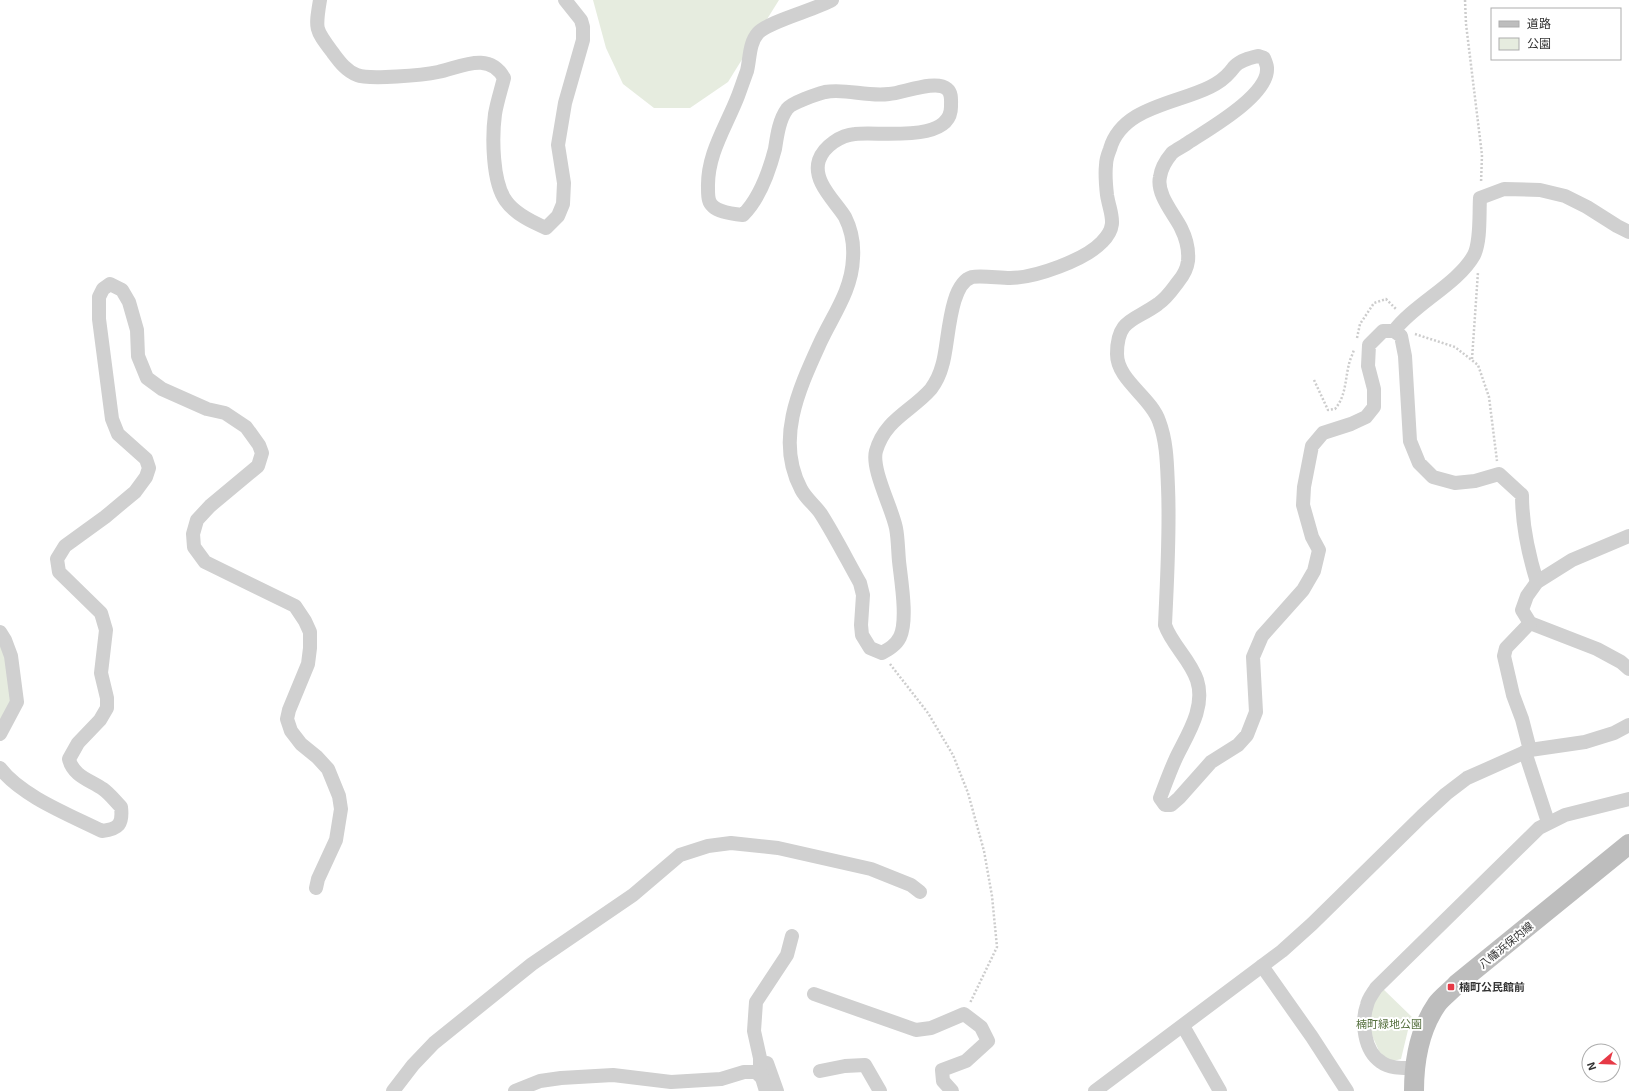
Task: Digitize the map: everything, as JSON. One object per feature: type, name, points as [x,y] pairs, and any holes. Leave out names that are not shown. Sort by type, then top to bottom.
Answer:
[{"type":"main road","name":"八幡浜保内線","points":[[1414,1091],[1414,1068],[1418,1046],[1437,1004],[1458,984],[1629,844]]},
{"type":"street","points":[[320,0],[316,25],[320,35],[343,66],[356,75],[370,78],[437,72],[475,62],[486,63],[500,71],[504,78],[494,126],[495,168],[498,186],[506,201],[528,220],[546,228],[558,216],[563,204],[564,183],[558,144],[565,103],[581,53],[583,40],[584,27],[582,20],[565,0]]},
{"type":"street","points":[[832,0],[822,6],[765,27],[757,34],[751,48],[747,70],[738,97],[716,143],[708,175],[709,201],[714,207],[730,214],[743,215],[751,207],[766,176],[773,156],[781,122],[786,110],[791,105],[824,92],[844,91],[872,96],[892,94],[934,85],[945,86],[950,92],[951,114],[947,122],[933,130],[908,133],[853,134],[836,140],[828,147],[819,160],[818,173],[823,185],[846,219],[853,240],[853,260],[849,282],[842,302],[821,341],[797,396],[790,427],[789,446],[794,473],[801,489],[808,500],[820,512],[860,583],[863,595],[861,625],[862,635],[870,648],[882,653],[893,646],[900,638],[903,610],[896,528],[877,468],[875,453],[881,437],[893,421],[931,389],[937,379],[943,364],[955,296],[964,282],[972,277],[1012,278],[1037,275],[1054,269],[1088,252],[1103,242],[1112,228],[1113,215],[1108,196],[1106,164],[1112,141],[1120,129],[1129,121],[1145,112],[1211,87],[1230,73],[1235,66],[1246,59],[1258,56],[1264,58],[1267,68],[1265,76],[1259,88],[1251,97],[1231,115],[1172,153],[1164,166],[1159,178],[1160,188],[1169,209],[1182,229],[1188,250],[1188,264],[1184,275],[1167,297],[1156,306],[1134,317],[1124,326],[1118,337],[1116,356],[1121,370],[1132,385],[1148,401],[1159,420],[1167,452],[1169,520],[1165,625],[1169,636],[1189,662],[1198,682],[1199,697],[1195,720],[1175,760],[1160,798],[1165,805],[1171,805],[1211,762],[1238,745],[1247,735],[1256,712],[1253,657],[1262,636],[1302,590],[1314,571],[1319,550],[1312,537],[1303,504],[1304,487],[1312,446],[1323,433],[1351,424],[1366,417],[1374,407],[1374,389],[1368,366],[1369,345],[1383,331],[1398,326],[1463,270],[1474,255],[1478,241],[1480,198],[1504,188],[1540,190],[1565,196],[1629,232]]},
{"type":"street","points":[[0,768],[6,776],[24,791],[102,831],[112,830],[118,826],[122,818],[121,807],[104,790],[76,773],[71,767],[69,759],[78,743],[100,720],[107,708],[107,698],[101,673],[106,630],[101,613],[59,572],[57,559],[65,546],[105,517],[135,492],[146,477],[149,468],[146,459],[118,434],[112,419],[99,319],[99,297],[103,289],[110,284],[122,290],[129,302],[137,330],[138,356],[147,378],[162,388],[207,408],[225,413],[246,427],[259,445],[262,453],[258,466],[210,506],[197,520],[193,534],[194,547],[205,562],[295,606],[306,621],[310,632],[308,664],[288,710],[287,719],[291,731],[301,744],[317,757],[328,769],[340,796],[341,809],[336,840],[318,879],[316,888]]},
{"type":"street","points":[[1398,326],[1405,356],[1410,441],[1419,463],[1433,477],[1455,483],[1475,481],[1499,474],[1522,495],[1522,519],[1528,552],[1537,582]]},
{"type":"street","points":[[1629,536],[1572,560],[1537,582],[1527,596],[1522,610],[1530,624],[1597,649],[1621,662],[1629,669]]},
{"type":"street","points":[[1530,624],[1506,648],[1504,656],[1513,695],[1522,719],[1527,751],[1548,822]]},
{"type":"street","points":[[0,632],[5,640],[11,656],[17,702],[0,734]]},
{"type":"street","points":[[1095,1091],[1262,966],[1312,924],[1422,816],[1446,794],[1467,778],[1527,751],[1585,742],[1614,733],[1629,725]]},
{"type":"street","points":[[1414,1068],[1394,1067],[1381,1062],[1372,1052],[1366,1037],[1364,1019],[1367,1003],[1376,988],[1539,828],[1548,822],[1565,815],[1629,799]]},
{"type":"street","points":[[393,1091],[413,1065],[434,1043],[451,1029],[532,964],[633,895],[680,855],[708,846],[731,843],[778,848],[871,869],[911,885],[920,892]]},
{"type":"street","points":[[756,1072],[760,1068],[760,1058],[754,1031],[756,1002],[787,955],[792,936]]},
{"type":"street","points":[[1262,966],[1312,1037],[1347,1091]]},
{"type":"street","points":[[814,994],[916,1030],[931,1028],[964,1014],[981,1027],[988,1041],[966,1061],[942,1070],[943,1081],[952,1091]]},
{"type":"street","points":[[1183,1026],[1220,1091]]},
{"type":"street","points":[[760,1058],[766,1059],[777,1091]]},
{"type":"street","points":[[820,1071],[845,1066],[865,1065],[880,1091]]},
{"type":"street","points":[[515,1091],[540,1081],[561,1078],[613,1074],[671,1082],[721,1079],[744,1072],[756,1072],[762,1078],[766,1091]]},
{"type":"path","points":[[1464,0],[1482,155],[1480,198]]},
{"type":"path","points":[[1472,360],[1478,271]]},
{"type":"path","points":[[1398,326],[1416,335],[1455,347],[1478,365],[1489,397],[1499,474]]},
{"type":"path","points":[[882,653],[928,713],[953,755],[968,793],[984,851],[992,896],[997,947],[964,1014]]},
{"type":"green space","points":[[593,0],[779,0],[728,82],[690,108],[654,108],[623,84],[606,48]]},
{"type":"green space","points":[[0,632],[17,702],[0,734]]},
{"type":"green space","name":"楠町緑地公園","points":[[1382,988],[1413,1018],[1408,1030],[1401,1059],[1393,1061],[1385,1058],[1379,1051],[1371,1033],[1370,1004]]},
{"type":"place","name":"楠町公民館前","points":[[1451,987]]}]
